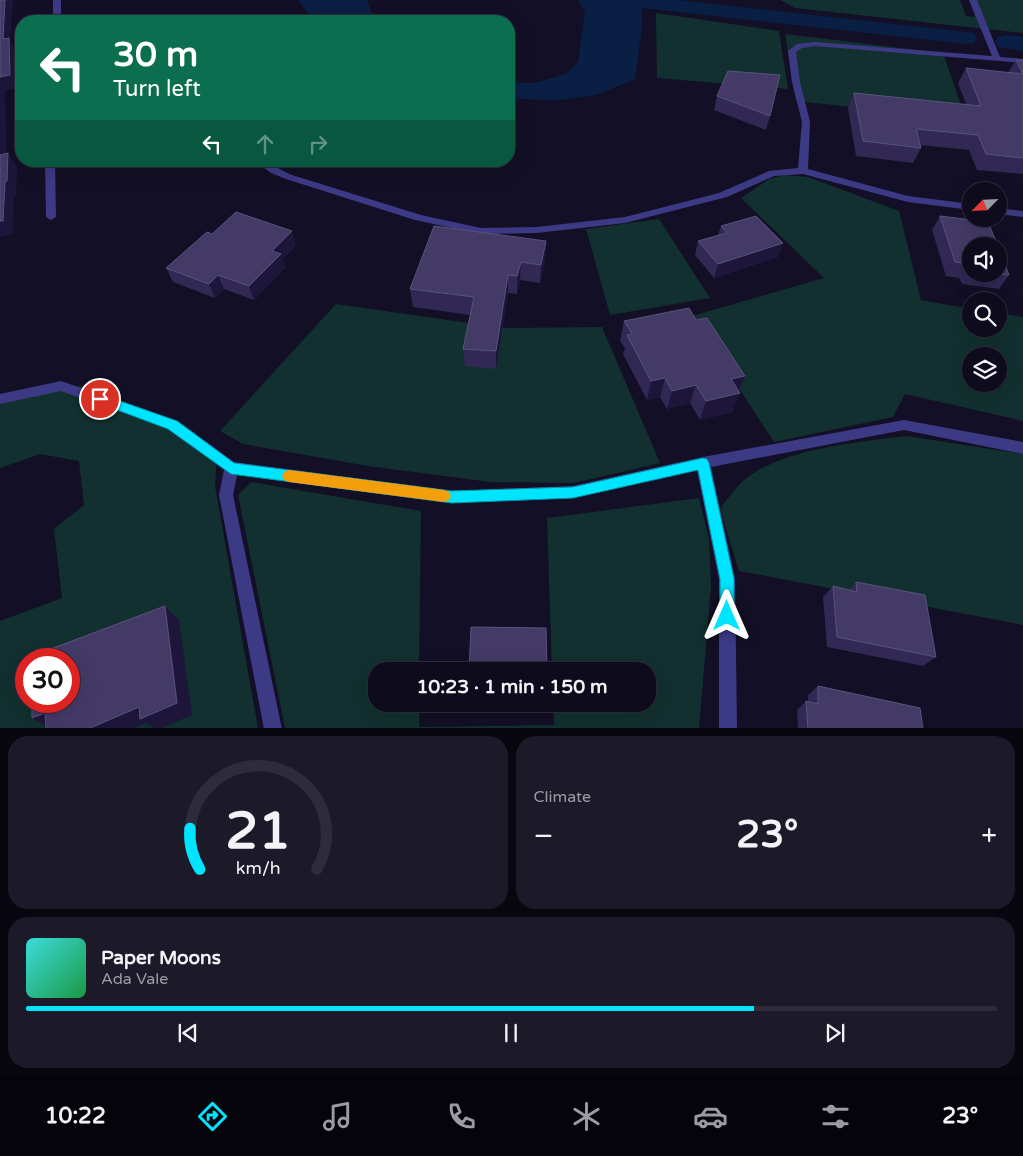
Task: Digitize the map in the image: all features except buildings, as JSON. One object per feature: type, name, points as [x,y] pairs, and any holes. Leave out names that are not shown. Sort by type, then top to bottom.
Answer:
[{"type":"street","points":[[57,0],[57,15]]},
{"type":"street","points":[[973,0],[997,58]]},
{"type":"street","points":[[804,171],[806,122],[796,82],[792,51],[800,46],[815,44],[1023,61]]},
{"type":"street","points":[[50,167],[51,218]]},
{"type":"street","points":[[268,167],[289,177],[419,218],[481,231],[537,230],[625,220],[723,195],[772,173],[804,171],[908,199],[962,206]]},
{"type":"street","points":[[1008,212],[1023,214]]},
{"type":"street","points":[[0,399],[61,386],[173,425],[231,468],[452,497],[573,492],[703,463],[904,425],[1023,448]]},
{"type":"street","points":[[703,463],[727,579],[728,728]]},
{"type":"street","points":[[231,468],[226,495],[273,728]]},
{"type":"green space","points":[[780,0],[960,0],[966,16],[975,17],[970,0],[1023,0],[1023,33],[795,8]]},
{"type":"green space","points":[[656,13],[779,31],[788,89],[657,78]]},
{"type":"green space","points":[[785,34],[943,53],[966,119],[796,101]]},
{"type":"green space","points":[[784,175],[808,177],[899,211],[921,300],[962,307],[962,337],[1007,337],[1007,314],[1023,317],[1023,421],[905,394],[893,417],[774,442],[692,316],[824,278],[741,198],[769,179]]},
{"type":"green space","points":[[659,219],[710,298],[610,315],[586,229]]},
{"type":"green space","points":[[336,304],[504,328],[602,327],[660,463],[574,483],[490,482],[368,466],[243,444],[220,431]]},
{"type":"green space","points":[[82,386],[123,401],[217,453],[215,486],[258,728],[0,728],[0,621],[62,598],[54,529],[84,505],[79,461],[40,454],[0,468],[0,400],[42,388]]},
{"type":"green space","points":[[907,436],[1023,454],[1023,625],[739,571],[720,509],[744,480],[764,467],[803,453],[846,444]]},
{"type":"green space","points":[[251,482],[421,511],[419,662],[368,662],[368,712],[419,712],[419,727],[554,725],[553,712],[656,712],[656,662],[552,662],[547,518],[699,498],[709,539],[711,588],[699,728],[285,728],[238,495]]},
{"type":"water","points":[[300,0],[367,0],[373,15],[310,15],[299,2]]},
{"type":"water","points":[[578,0],[638,0],[642,2],[642,27],[635,79],[596,95],[560,100],[515,99],[515,83],[534,83],[566,74],[578,62],[585,12]]},
{"type":"waterway","points":[[642,2],[966,38]]},
{"type":"waterway","points":[[1006,42],[1023,44]]},
{"type":"slow traffic","points":[[289,476],[444,496]]},
{"type":"route","points":[[100,399],[173,425],[231,468],[452,497],[573,492],[703,463],[727,579],[727,616]]}]
